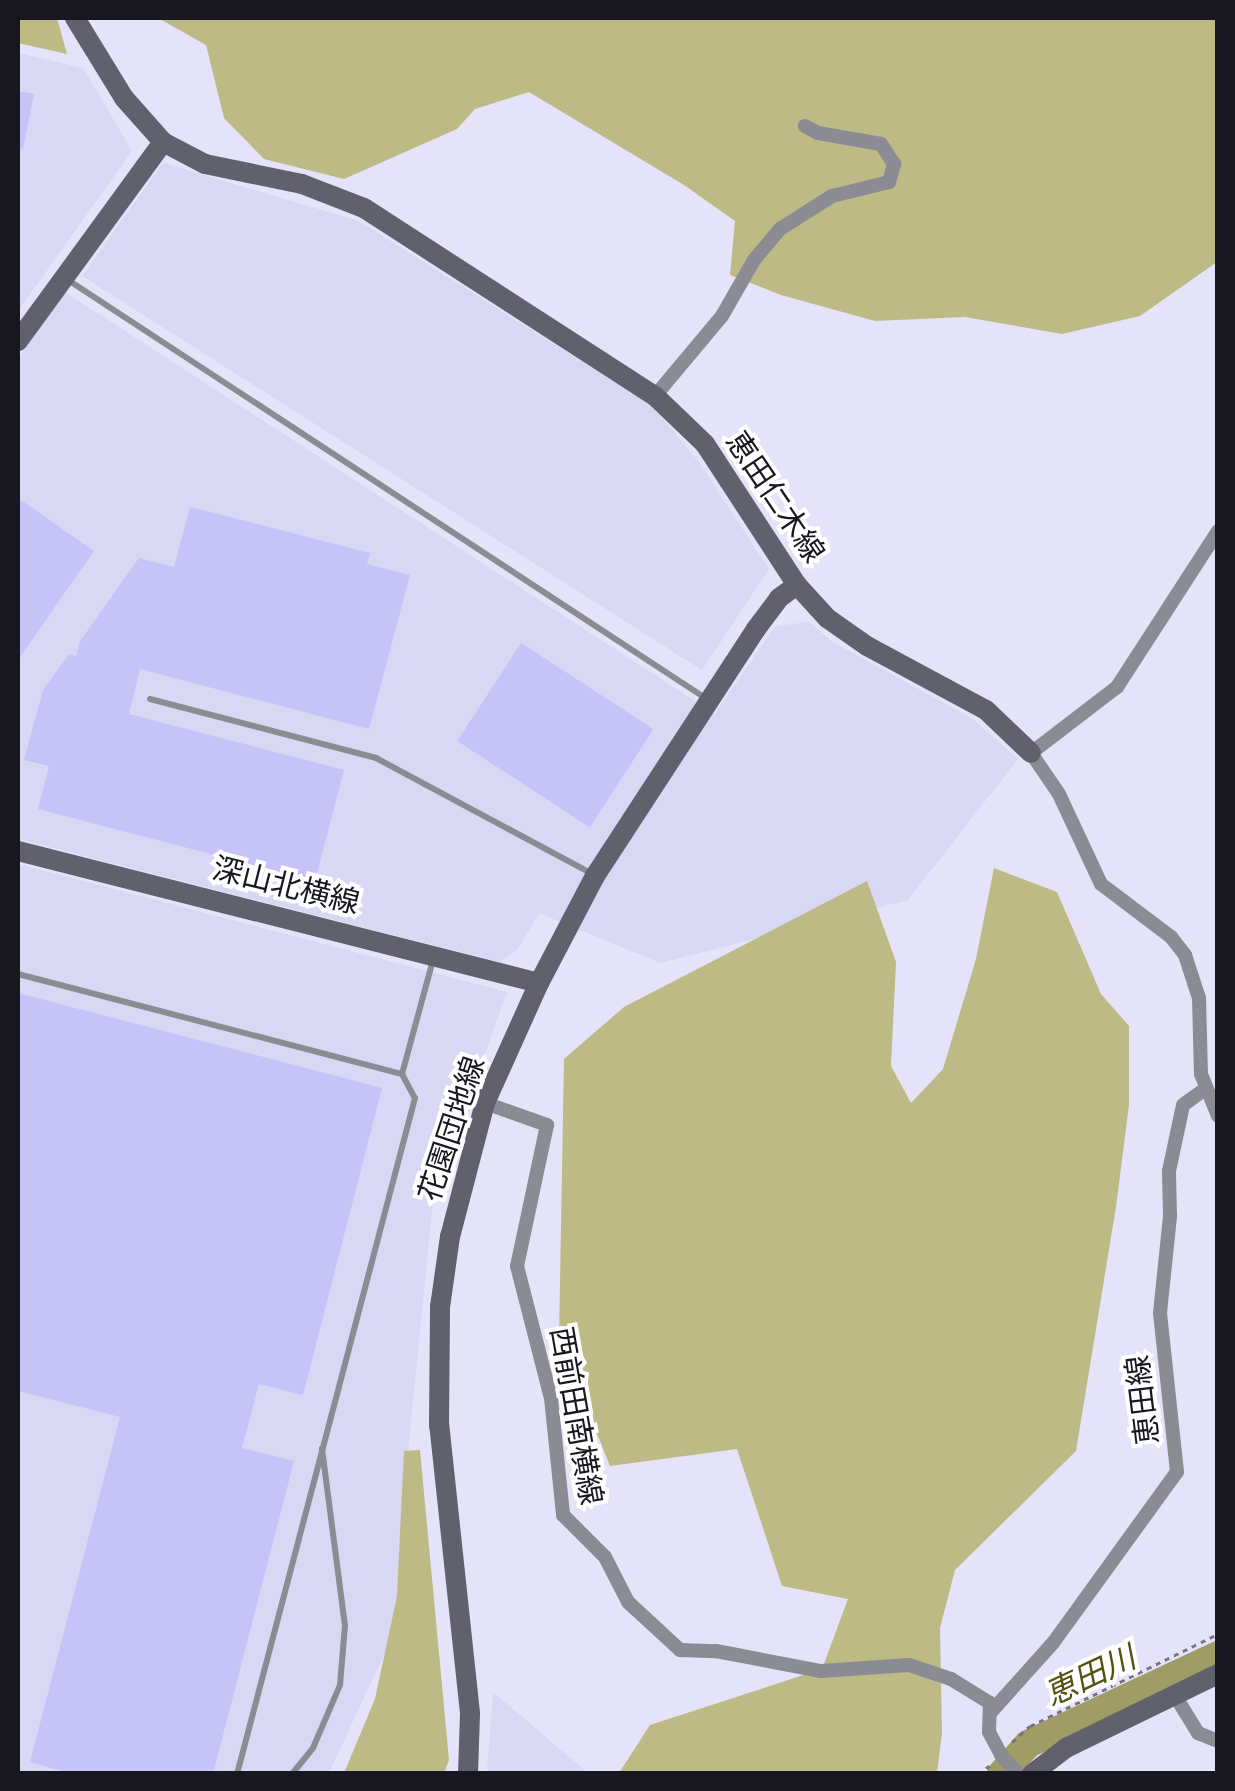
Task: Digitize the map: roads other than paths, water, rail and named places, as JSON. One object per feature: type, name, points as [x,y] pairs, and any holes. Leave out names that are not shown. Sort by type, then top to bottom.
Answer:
[{"type":"street","name":"恵田仁木線","points":[[75,18],[124,98],[163,142],[205,164],[302,184],[364,208],[654,396],[705,444],[797,585],[850,635],[986,710],[1031,753],[1060,794],[1101,884],[1116,900],[1172,937],[1185,955],[1199,998],[1199,1062],[1204,1089],[1218,1116]]},
{"type":"street","points":[[654,396],[722,316],[754,260],[780,228],[832,196],[889,182],[894,164],[881,144],[818,133],[805,126]]},
{"type":"street","points":[[18,341],[163,142]]},
{"type":"street","points":[[1031,753],[1117,687],[1218,531]]},
{"type":"street","name":"花園団地線","points":[[468,1774],[470,1713],[439,1425],[440,1307],[450,1237],[486,1104],[539,983],[595,876],[708,699],[779,598],[797,585]]},
{"type":"street","name":"深山北横線","points":[[18,851],[539,983]]},
{"type":"street","name":"恵田線","points":[[991,1712],[1053,1643],[1177,1472],[1160,1313],[1170,1216],[1169,1170],[1184,1105],[1204,1089]]},
{"type":"street","name":"西前田南横線","points":[[486,1104],[546,1125],[517,1266],[551,1398],[563,1515],[605,1557],[628,1602],[680,1650],[716,1650],[847,1673],[909,1666],[974,1690],[990,1702],[991,1712]]},
{"type":"street","points":[[1032,1774],[1066,1748],[1218,1674]]},
{"type":"street","points":[[1174,1694],[1198,1733],[1218,1741]]},
{"type":"street","points":[[991,1712],[990,1732],[1019,1774]]},
{"type":"lane","points":[[64,278],[708,699]]},
{"type":"lane","points":[[150,699],[376,758],[595,876]]},
{"type":"lane","points":[[236,1774],[414,1098],[402,1074],[435,954]]},
{"type":"lane","points":[[18,974],[402,1074]]},
{"type":"lane","points":[[292,1774],[313,1748],[340,1684],[344,1626],[322,1442]]},
{"type":"waterway","name":"恵田川","points":[[1001,1774],[1028,1744],[1218,1655]]}]
